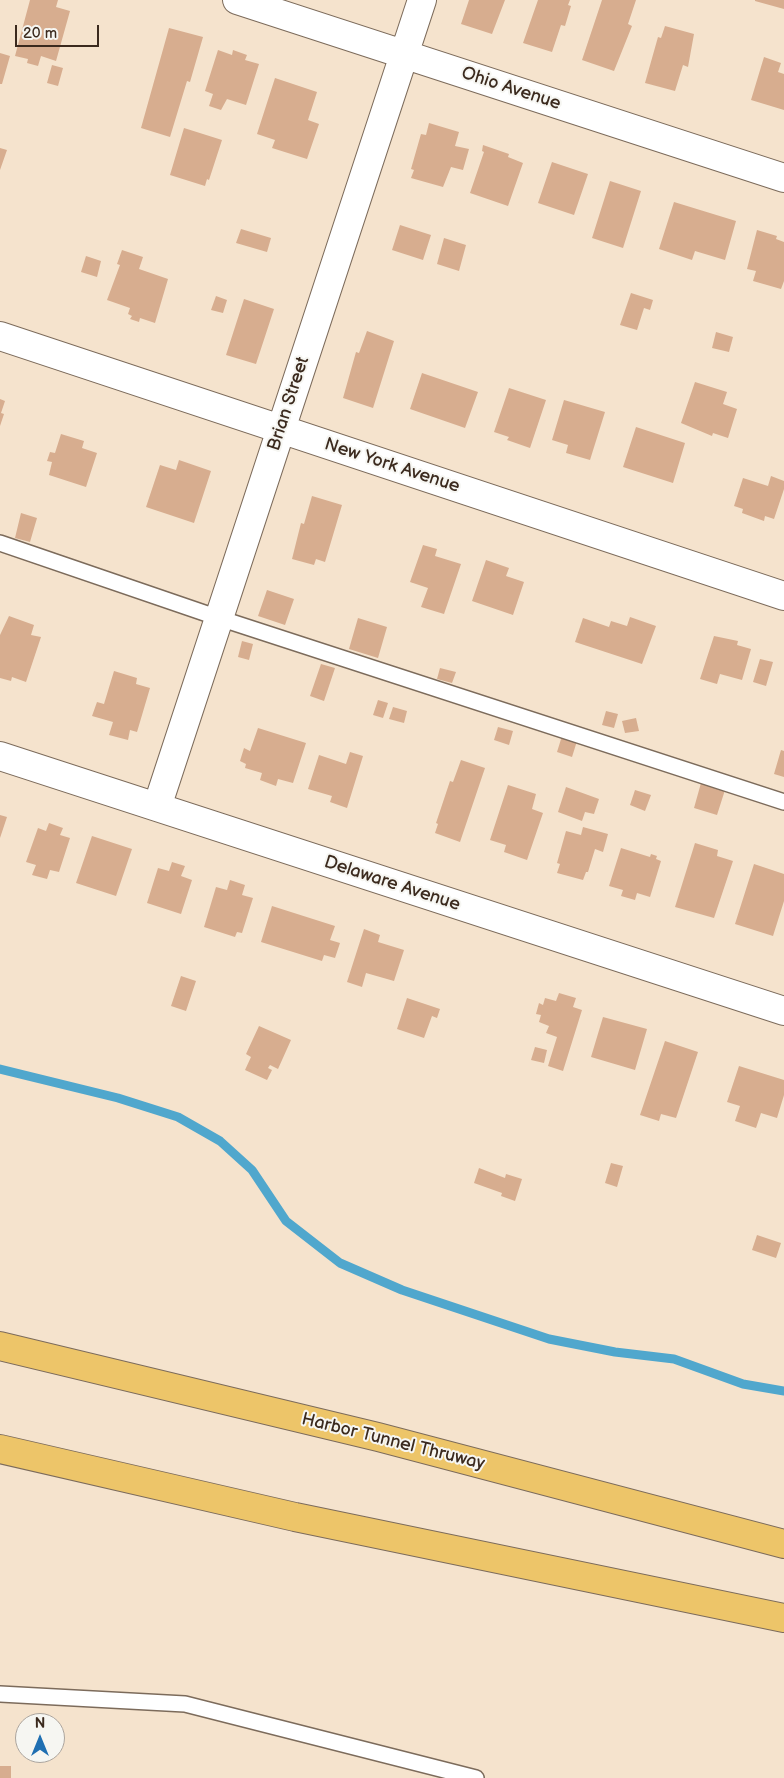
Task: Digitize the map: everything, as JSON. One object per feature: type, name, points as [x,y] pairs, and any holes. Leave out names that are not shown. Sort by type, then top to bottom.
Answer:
[{"type":"highway","name":"Harbor Tunnel Thruway","points":[[0,1346],[378,1437],[784,1544]]},
{"type":"highway","points":[[0,1449],[295,1517],[784,1618]]},
{"type":"street","name":"Ohio Avenue","points":[[237,0],[784,178]]},
{"type":"street","name":"Brian Street","points":[[157,807],[422,0]]},
{"type":"street","name":"New York Avenue","points":[[0,336],[784,596]]},
{"type":"street","name":"Delaware Avenue","points":[[0,756],[784,1011]]},
{"type":"lane","points":[[0,543],[219,618],[784,802]]},
{"type":"lane","points":[[0,1694],[185,1704],[476,1778]]},
{"type":"building","points":[[30,0],[58,0],[56,7],[70,11],[56,61],[41,56],[38,66],[27,63],[28,59],[15,56]]},
{"type":"building","points":[[469,0],[505,0],[492,34],[461,24]]},
{"type":"building","points":[[538,0],[570,0],[568,5],[571,6],[565,26],[561,25],[552,52],[523,43]]},
{"type":"building","points":[[602,0],[636,0],[628,24],[632,26],[614,71],[582,60]]},
{"type":"building","points":[[784,0],[784,9],[755,1]]},
{"type":"building","points":[[665,26],[694,34],[688,67],[683,65],[675,91],[645,83],[658,37],[661,38]]},
{"type":"building","points":[[169,28],[203,37],[190,82],[187,81],[170,137],[141,128]]},
{"type":"building","points":[[218,50],[232,55],[233,50],[247,55],[245,60],[259,64],[246,105],[227,99],[221,110],[209,106],[213,94],[205,91]]},
{"type":"building","points":[[0,53],[10,56],[2,84],[0,84]]},
{"type":"building","points":[[764,57],[781,63],[778,72],[784,74],[784,110],[751,100]]},
{"type":"building","points":[[52,65],[63,68],[58,86],[47,83]]},
{"type":"building","points":[[275,78],[317,92],[308,120],[319,124],[307,159],[272,148],[275,140],[257,134]]},
{"type":"building","points":[[429,123],[459,132],[455,146],[469,149],[463,170],[451,167],[443,187],[411,178],[414,170],[411,169],[421,134],[426,135]]},
{"type":"building","points":[[184,128],[222,140],[209,180],[207,179],[205,186],[170,175]]},
{"type":"building","points":[[483,145],[509,154],[508,157],[523,163],[508,206],[470,193],[484,152],[482,151]]},
{"type":"building","points":[[0,148],[7,150],[0,170]]},
{"type":"building","points":[[552,162],[588,174],[574,215],[538,203]]},
{"type":"building","points":[[610,181],[641,191],[623,248],[592,238]]},
{"type":"building","points":[[674,202],[736,221],[725,260],[695,251],[692,260],[659,249]]},
{"type":"building","points":[[400,225],[431,235],[423,260],[392,250]]},
{"type":"building","points":[[241,229],[271,238],[267,252],[236,243]]},
{"type":"building","points":[[757,230],[777,236],[776,239],[784,242],[784,281],[781,289],[753,281],[756,271],[747,269]]},
{"type":"building","points":[[444,238],[466,245],[459,271],[437,264]]},
{"type":"building","points":[[122,250],[143,257],[139,269],[168,279],[155,323],[140,318],[139,322],[130,319],[132,316],[128,314],[130,308],[107,300],[120,265],[117,264]]},
{"type":"building","points":[[86,256],[101,261],[97,277],[81,272]]},
{"type":"building","points":[[631,293],[653,300],[650,310],[644,308],[637,330],[620,325]]},
{"type":"building","points":[[216,296],[227,300],[223,313],[211,310]]},
{"type":"building","points":[[244,299],[274,309],[256,364],[226,355]]},
{"type":"building","points":[[367,331],[394,341],[373,408],[343,398],[356,352],[359,353]]},
{"type":"building","points":[[716,332],[733,337],[729,352],[712,348]]},
{"type":"building","points":[[422,373],[478,392],[465,428],[410,409]]},
{"type":"building","points":[[695,382],[727,392],[723,404],[737,409],[728,438],[713,433],[712,436],[681,423]]},
{"type":"building","points":[[509,388],[546,400],[530,448],[507,440],[509,437],[494,432]]},
{"type":"building","points":[[0,399],[5,401],[1,413],[4,414],[0,426]]},
{"type":"building","points":[[564,400],[605,412],[590,460],[566,453],[568,445],[552,440]]},
{"type":"building","points":[[636,427],[685,443],[673,483],[623,467]]},
{"type":"building","points":[[61,434],[84,441],[82,448],[97,453],[86,487],[49,475],[52,462],[47,461],[50,452],[55,453]]},
{"type":"building","points":[[179,460],[211,471],[194,523],[146,507],[160,465],[176,470]]},
{"type":"building","points":[[771,476],[784,481],[784,489],[774,519],[765,516],[764,521],[742,513],[743,509],[734,506],[743,478],[768,486]]},
{"type":"building","points":[[312,496],[342,505],[325,562],[316,559],[314,565],[292,559],[301,523],[304,524]]},
{"type":"building","points":[[21,513],[37,518],[30,542],[15,538]]},
{"type":"building","points":[[423,545],[437,549],[435,556],[461,564],[444,614],[421,607],[428,588],[410,582]]},
{"type":"building","points":[[486,560],[509,568],[506,576],[524,582],[513,615],[472,601]]},
{"type":"building","points":[[267,590],[294,599],[285,625],[258,616]]},
{"type":"building","points":[[9,616],[34,625],[31,635],[41,637],[26,682],[12,677],[11,681],[0,678],[0,635]]},
{"type":"building","points":[[630,617],[656,626],[642,664],[575,642],[583,618],[609,627],[611,621],[627,626]]},
{"type":"building","points":[[358,618],[387,627],[378,658],[349,649]]},
{"type":"building","points":[[714,636],[738,641],[737,645],[751,649],[742,680],[720,674],[717,684],[700,679]]},
{"type":"building","points":[[242,641],[253,644],[249,660],[238,657]]},
{"type":"building","points":[[760,659],[773,662],[766,686],[753,682]]},
{"type":"building","points":[[321,664],[335,668],[324,701],[310,696]]},
{"type":"building","points":[[440,668],[456,672],[452,683],[437,679]]},
{"type":"building","points":[[114,671],[137,678],[136,684],[150,688],[137,732],[130,730],[128,740],[109,735],[113,722],[92,716],[97,702],[104,704]]},
{"type":"building","points":[[378,700],[388,703],[383,718],[373,715]]},
{"type":"building","points":[[393,707],[407,711],[404,723],[389,719]]},
{"type":"building","points":[[606,711],[618,714],[614,728],[602,725]]},
{"type":"building","points":[[636,718],[639,731],[625,733],[622,721]]},
{"type":"building","points":[[498,727],[513,731],[509,745],[494,740]]},
{"type":"building","points":[[258,728],[306,743],[293,783],[278,779],[276,786],[260,780],[262,773],[245,768],[246,764],[240,761],[244,748],[250,751]]},
{"type":"building","points":[[562,736],[577,741],[572,757],[557,752]]},
{"type":"building","points":[[781,750],[784,751],[784,777],[774,774]]},
{"type":"building","points":[[350,752],[363,756],[347,808],[330,802],[332,796],[308,789],[319,755],[346,764]]},
{"type":"building","points":[[461,760],[485,768],[460,842],[435,833],[438,824],[436,823],[450,781],[453,782]]},
{"type":"building","points":[[701,783],[725,790],[717,815],[694,808]]},
{"type":"building","points":[[508,785],[536,794],[532,809],[543,813],[527,860],[504,852],[506,845],[490,840]]},
{"type":"building","points":[[566,787],[599,799],[594,814],[585,812],[582,821],[558,812]]},
{"type":"building","points":[[635,790],[651,795],[645,811],[630,805]]},
{"type":"building","points":[[0,815],[7,817],[0,838]]},
{"type":"building","points":[[49,823],[63,828],[60,835],[70,838],[59,872],[50,870],[47,879],[32,875],[36,865],[26,862],[38,828],[46,831]]},
{"type":"building","points":[[583,827],[608,834],[603,852],[595,849],[588,872],[586,872],[583,880],[557,873],[560,864],[557,863],[566,831],[581,835]]},
{"type":"building","points":[[92,836],[132,849],[116,896],[76,883]]},
{"type":"building","points":[[695,843],[718,850],[717,856],[733,861],[714,918],[675,907]]},
{"type":"building","points":[[621,848],[650,857],[651,854],[657,856],[656,859],[661,861],[650,897],[637,893],[635,900],[621,896],[623,890],[609,886]]},
{"type":"building","points":[[172,862],[185,866],[181,876],[192,880],[181,914],[147,903],[158,868],[169,871]]},
{"type":"building","points":[[754,864],[784,874],[784,901],[773,936],[735,924]]},
{"type":"building","points":[[230,880],[245,885],[242,895],[253,898],[242,933],[237,932],[235,937],[204,927],[216,887],[227,890]]},
{"type":"building","points":[[272,906],[335,926],[330,940],[340,943],[335,958],[324,955],[322,961],[261,942]]},
{"type":"building","points":[[364,929],[380,935],[378,942],[404,950],[394,981],[366,973],[362,987],[347,982]]},
{"type":"building","points":[[181,976],[196,981],[186,1011],[171,1006]]},
{"type":"building","points":[[559,993],[576,998],[573,1007],[582,1010],[563,1071],[548,1066],[557,1037],[546,1033],[549,1026],[539,1022],[541,1015],[536,1014],[539,1003],[543,1005],[545,998],[556,1001]]},
{"type":"building","points":[[407,998],[440,1009],[437,1018],[432,1016],[424,1038],[397,1029]]},
{"type":"building","points":[[603,1017],[647,1029],[635,1070],[591,1057]]},
{"type":"building","points":[[259,1026],[291,1040],[278,1069],[270,1065],[268,1068],[272,1070],[267,1080],[245,1070],[251,1057],[246,1054]]},
{"type":"building","points":[[665,1041],[698,1052],[676,1118],[661,1114],[659,1121],[640,1115]]},
{"type":"building","points":[[535,1047],[547,1050],[544,1063],[531,1060]]},
{"type":"building","points":[[739,1066],[784,1080],[784,1095],[777,1118],[761,1113],[756,1128],[735,1121],[740,1106],[727,1102]]},
{"type":"building","points":[[611,1163],[623,1166],[617,1187],[605,1183]]},
{"type":"building","points":[[479,1168],[505,1178],[506,1174],[522,1179],[515,1201],[501,1196],[502,1193],[474,1183]]},
{"type":"building","points":[[757,1235],[781,1243],[776,1258],[752,1250]]},
{"type":"building","points":[[0,1766],[11,1766],[11,1778],[0,1778]]},
{"type":"waterway","points":[[0,1069],[118,1098],[178,1117],[220,1141],[252,1170],[286,1221],[340,1263],[402,1290],[549,1339],[615,1352],[674,1359],[743,1384],[784,1391]]}]
